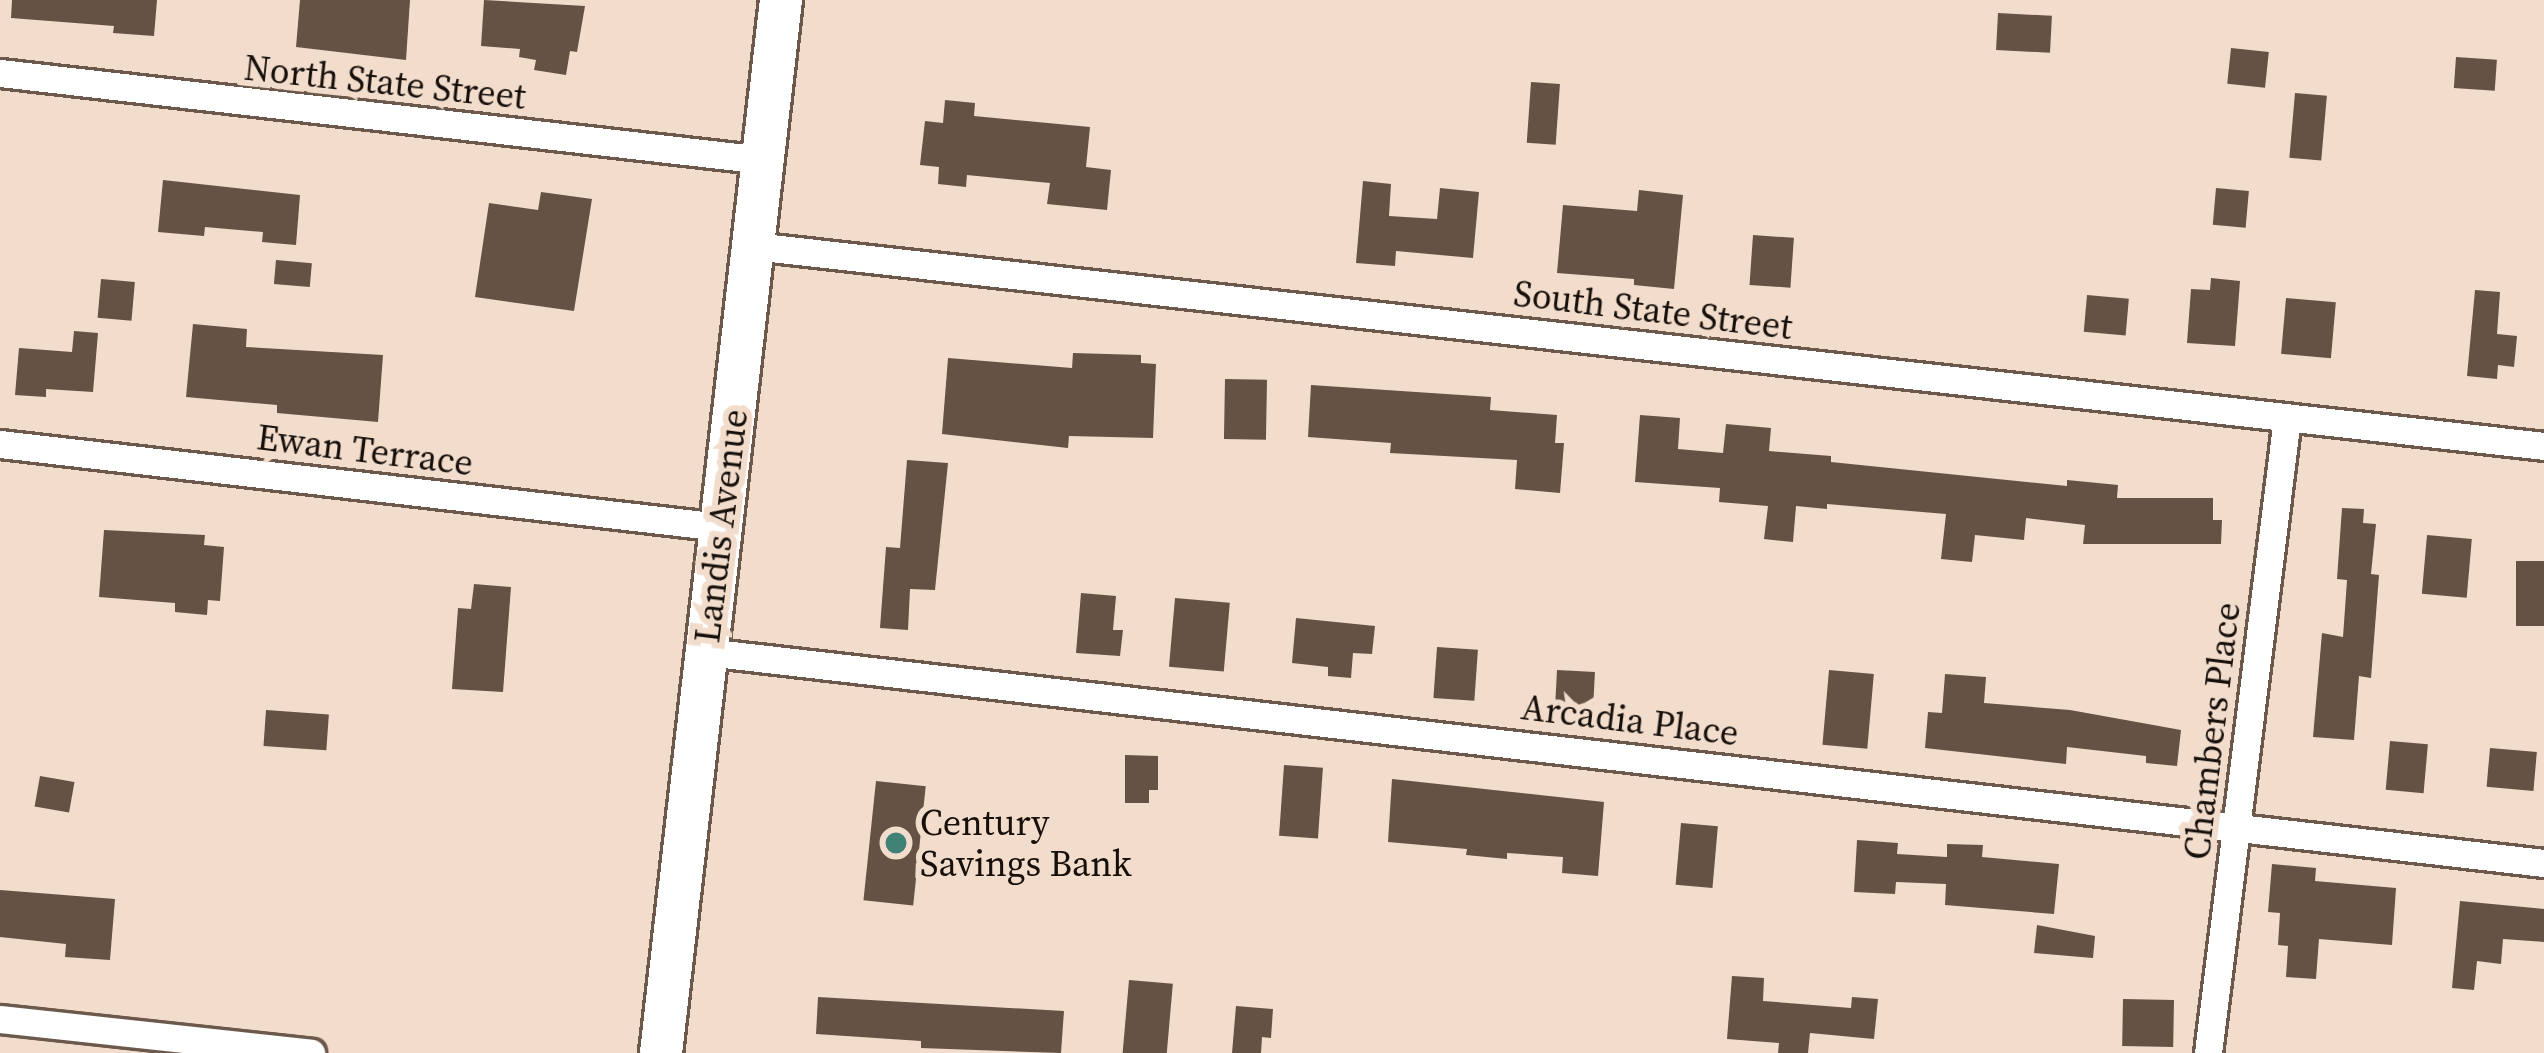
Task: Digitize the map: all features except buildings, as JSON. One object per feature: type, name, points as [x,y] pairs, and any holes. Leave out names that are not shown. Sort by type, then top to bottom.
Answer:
[{"type":"main road","name":"Landis Avenue","points":[[661,1053],[781,0]]},
{"type":"street","name":"North State Street","points":[[0,73],[763,160]]},
{"type":"street","name":"South State Street","points":[[753,246],[2544,446]]},
{"type":"street","name":"Chambers Place","points":[[2208,1053],[2287,418]]},
{"type":"street","name":"Ewan Terrace","points":[[0,444],[721,527]]},
{"type":"street","name":"Arcadia Place","points":[[706,652],[2544,863]]},
{"type":"street","points":[[0,1019],[311,1053]]},
{"type":"place","name":"Century Savings Bank","points":[[896,843]]}]
